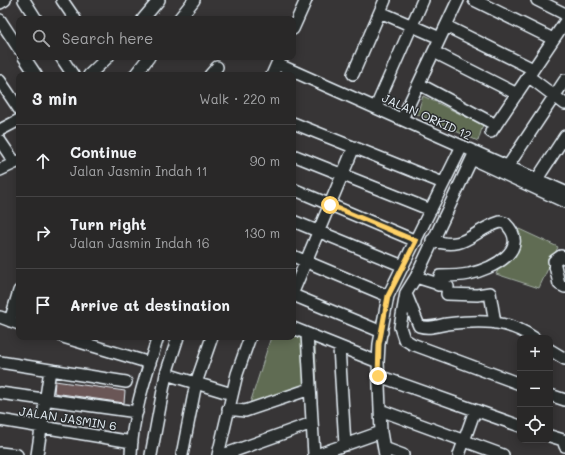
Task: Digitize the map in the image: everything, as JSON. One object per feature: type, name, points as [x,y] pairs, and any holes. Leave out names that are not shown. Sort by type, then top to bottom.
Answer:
[{"type":"street","points":[[0,3],[5,0]]},
{"type":"street","points":[[24,0],[34,16]]},
{"type":"street","points":[[62,0],[73,16]]},
{"type":"street","points":[[146,16],[159,0]]},
{"type":"street","points":[[181,16],[194,0]]},
{"type":"street","points":[[296,22],[306,0]]},
{"type":"street","points":[[353,74],[385,0]]},
{"type":"street","points":[[376,107],[423,0]]},
{"type":"street","points":[[402,119],[458,0]]},
{"type":"street","points":[[474,0],[553,39]]},
{"type":"street","points":[[537,0],[565,14]]},
{"type":"street","points":[[380,12],[440,38]]},
{"type":"street","points":[[0,20],[16,44]]},
{"type":"street","points":[[419,84],[494,128],[565,22]]},
{"type":"street","points":[[446,26],[531,73],[565,104]]},
{"type":"street","points":[[434,52],[517,94]]},
{"type":"street","points":[[26,60],[34,72]]},
{"type":"street","points":[[63,60],[71,72]]},
{"type":"street","points":[[92,72],[103,60]]},
{"type":"street","points":[[137,72],[147,60]]},
{"type":"street","points":[[273,72],[279,60]]},
{"type":"street","name":"JALAN ORKID 12","points":[[279,60],[376,107],[462,146],[474,155],[508,166],[537,179],[554,191]]},
{"type":"street","points":[[0,80],[16,104]]},
{"type":"street","points":[[508,166],[565,80]]},
{"type":"street","points":[[0,130],[16,122]]},
{"type":"street","points":[[296,124],[443,184]]},
{"type":"street","points":[[537,179],[565,136]]},
{"type":"street","points":[[0,141],[16,161]]},
{"type":"street","points":[[403,455],[384,452],[381,432],[378,362],[388,296],[462,146]]},
{"type":"street","points":[[296,285],[354,147]]},
{"type":"street","points":[[517,383],[412,344],[404,339],[400,327],[406,293],[416,277],[432,240],[474,155],[554,191],[565,202]]},
{"type":"street","points":[[296,156],[431,210]]},
{"type":"street","points":[[0,170],[16,162]]},
{"type":"street","points":[[296,190],[416,241]]},
{"type":"street","points":[[296,222],[403,266]]},
{"type":"street","points":[[432,240],[444,244],[458,244],[500,222],[505,223],[514,234],[514,246],[507,256],[482,270],[458,276],[440,276],[438,285]]},
{"type":"street","points":[[565,258],[561,256],[554,261],[559,284],[565,287]]},
{"type":"street","points":[[296,257],[388,296]]},
{"type":"street","points":[[416,277],[448,287],[447,294],[477,295],[490,293],[495,323]]},
{"type":"street","points":[[406,293],[419,326],[427,328],[446,324],[505,323],[530,335]]},
{"type":"street","points":[[296,296],[382,332]]},
{"type":"street","points":[[10,321],[16,302]]},
{"type":"street","points":[[296,329],[378,362]]},
{"type":"street","points":[[307,334],[312,423],[318,454],[381,432]]},
{"type":"street","points":[[77,340],[150,363]]},
{"type":"street","points":[[131,455],[137,412],[157,340]]},
{"type":"street","points":[[151,455],[166,374],[177,340]]},
{"type":"street","points":[[182,455],[196,383],[211,340]]},
{"type":"street","points":[[218,455],[232,394],[249,340]]},
{"type":"street","points":[[339,347],[345,445]]},
{"type":"street","points":[[553,352],[565,359]]},
{"type":"street","points":[[0,362],[126,382]]},
{"type":"street","points":[[37,455],[50,370]]},
{"type":"street","points":[[166,374],[232,394]]},
{"type":"street","points":[[378,376],[517,425]]},
{"type":"street","points":[[228,409],[245,411],[310,389]]},
{"type":"street","points":[[0,393],[137,412]]},
{"type":"street","points":[[553,396],[565,400]]},
{"type":"street","points":[[380,410],[503,455]]},
{"type":"street","points":[[459,455],[475,410]]},
{"type":"street","name":"JALAN JASMIN 6","points":[[0,420],[132,442]]},
{"type":"street","points":[[223,455],[312,423]]},
{"type":"street","points":[[553,437],[563,440],[565,446]]},
{"type":"street","points":[[0,452],[16,455]]},
{"type":"green space","points":[[423,96],[483,125],[478,141],[417,114]]},
{"type":"green space","points":[[519,229],[558,247],[539,288],[496,274]]},
{"type":"green space","points":[[296,336],[315,344],[317,389],[247,413],[270,340],[296,340]]},
{"type":"building","points":[[55,381],[125,391],[124,403],[54,393]]},
{"type":"route","points":[[330,205],[416,241],[388,296],[379,344],[378,376]]}]
